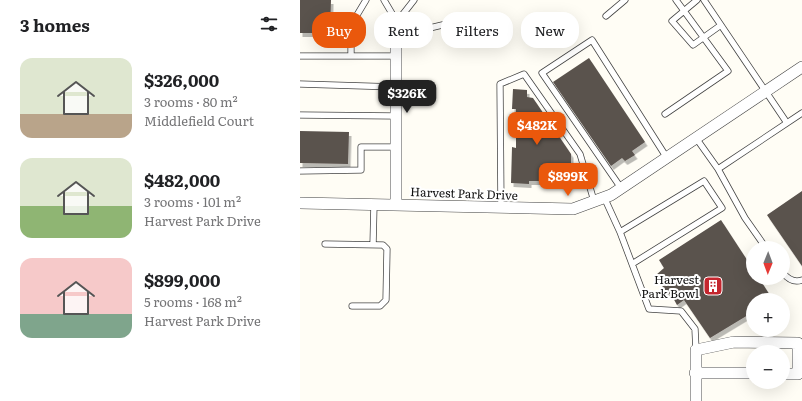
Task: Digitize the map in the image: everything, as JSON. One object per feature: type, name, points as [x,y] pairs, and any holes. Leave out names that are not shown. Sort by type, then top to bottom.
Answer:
[{"type":"street","points":[[396,48],[396,204]]},
{"type":"street","name":"Harvest Park Drive","points":[[300,203],[573,209],[599,199],[621,188],[802,67]]},
{"type":"street","points":[[696,401],[696,350],[734,342],[798,343],[798,374],[790,374]]},
{"type":"street","points":[[695,373],[746,373]]},
{"type":"lane","points":[[351,56],[351,25],[366,0]]},
{"type":"lane","points":[[384,0],[391,12]]},
{"type":"lane","points":[[404,12],[414,0]]},
{"type":"lane","points":[[606,16],[625,0]]},
{"type":"lane","points":[[665,114],[728,71],[676,0]]},
{"type":"lane","points":[[697,0],[672,21],[693,45],[722,25]]},
{"type":"lane","points":[[704,0],[767,90],[787,123]]},
{"type":"lane","points":[[621,188],[542,72],[592,40],[667,158]]},
{"type":"lane","points":[[300,56],[396,56]]},
{"type":"lane","points":[[501,207],[500,84],[524,74],[580,154],[599,199],[620,232],[649,309],[681,311],[695,329],[696,350]]},
{"type":"lane","points":[[300,84],[396,87]]},
{"type":"lane","points":[[718,169],[802,113]]},
{"type":"lane","points":[[300,115],[396,116]]},
{"type":"lane","points":[[696,138],[718,169],[745,218],[761,241]]},
{"type":"lane","points":[[300,171],[361,170],[361,147],[396,146]]},
{"type":"lane","points":[[620,232],[704,181],[722,208],[632,264]]},
{"type":"lane","points":[[373,245],[374,204]]},
{"type":"lane","points":[[325,244],[373,245],[382,246],[387,249],[386,300],[380,306],[352,306]]},
{"type":"lane","points":[[790,279],[802,280]]},
{"type":"building","points":[[300,0],[331,0],[331,12],[312,12],[312,33],[300,33]]},
{"type":"building","points":[[589,58],[645,142],[632,151],[635,155],[625,161],[622,158],[611,166],[553,82]]},
{"type":"building","points":[[513,89],[527,90],[527,97],[533,98],[571,154],[571,185],[553,185],[553,181],[529,181],[529,184],[511,183],[512,147],[516,148],[516,109],[512,109]]},
{"type":"building","points":[[300,131],[349,132],[348,164],[300,163]]},
{"type":"building","points":[[802,191],[802,266],[790,249],[790,241],[785,241],[767,215]]},
{"type":"building","name":"Harvest Park Bowl","points":[[721,220],[746,258],[746,285],[763,285],[769,293],[746,293],[746,316],[710,338],[684,300],[677,305],[671,294],[667,294],[656,275],[664,268],[659,260]]},
{"type":"place","name":"Harvest Park Bowl","points":[[713,286]]}]
